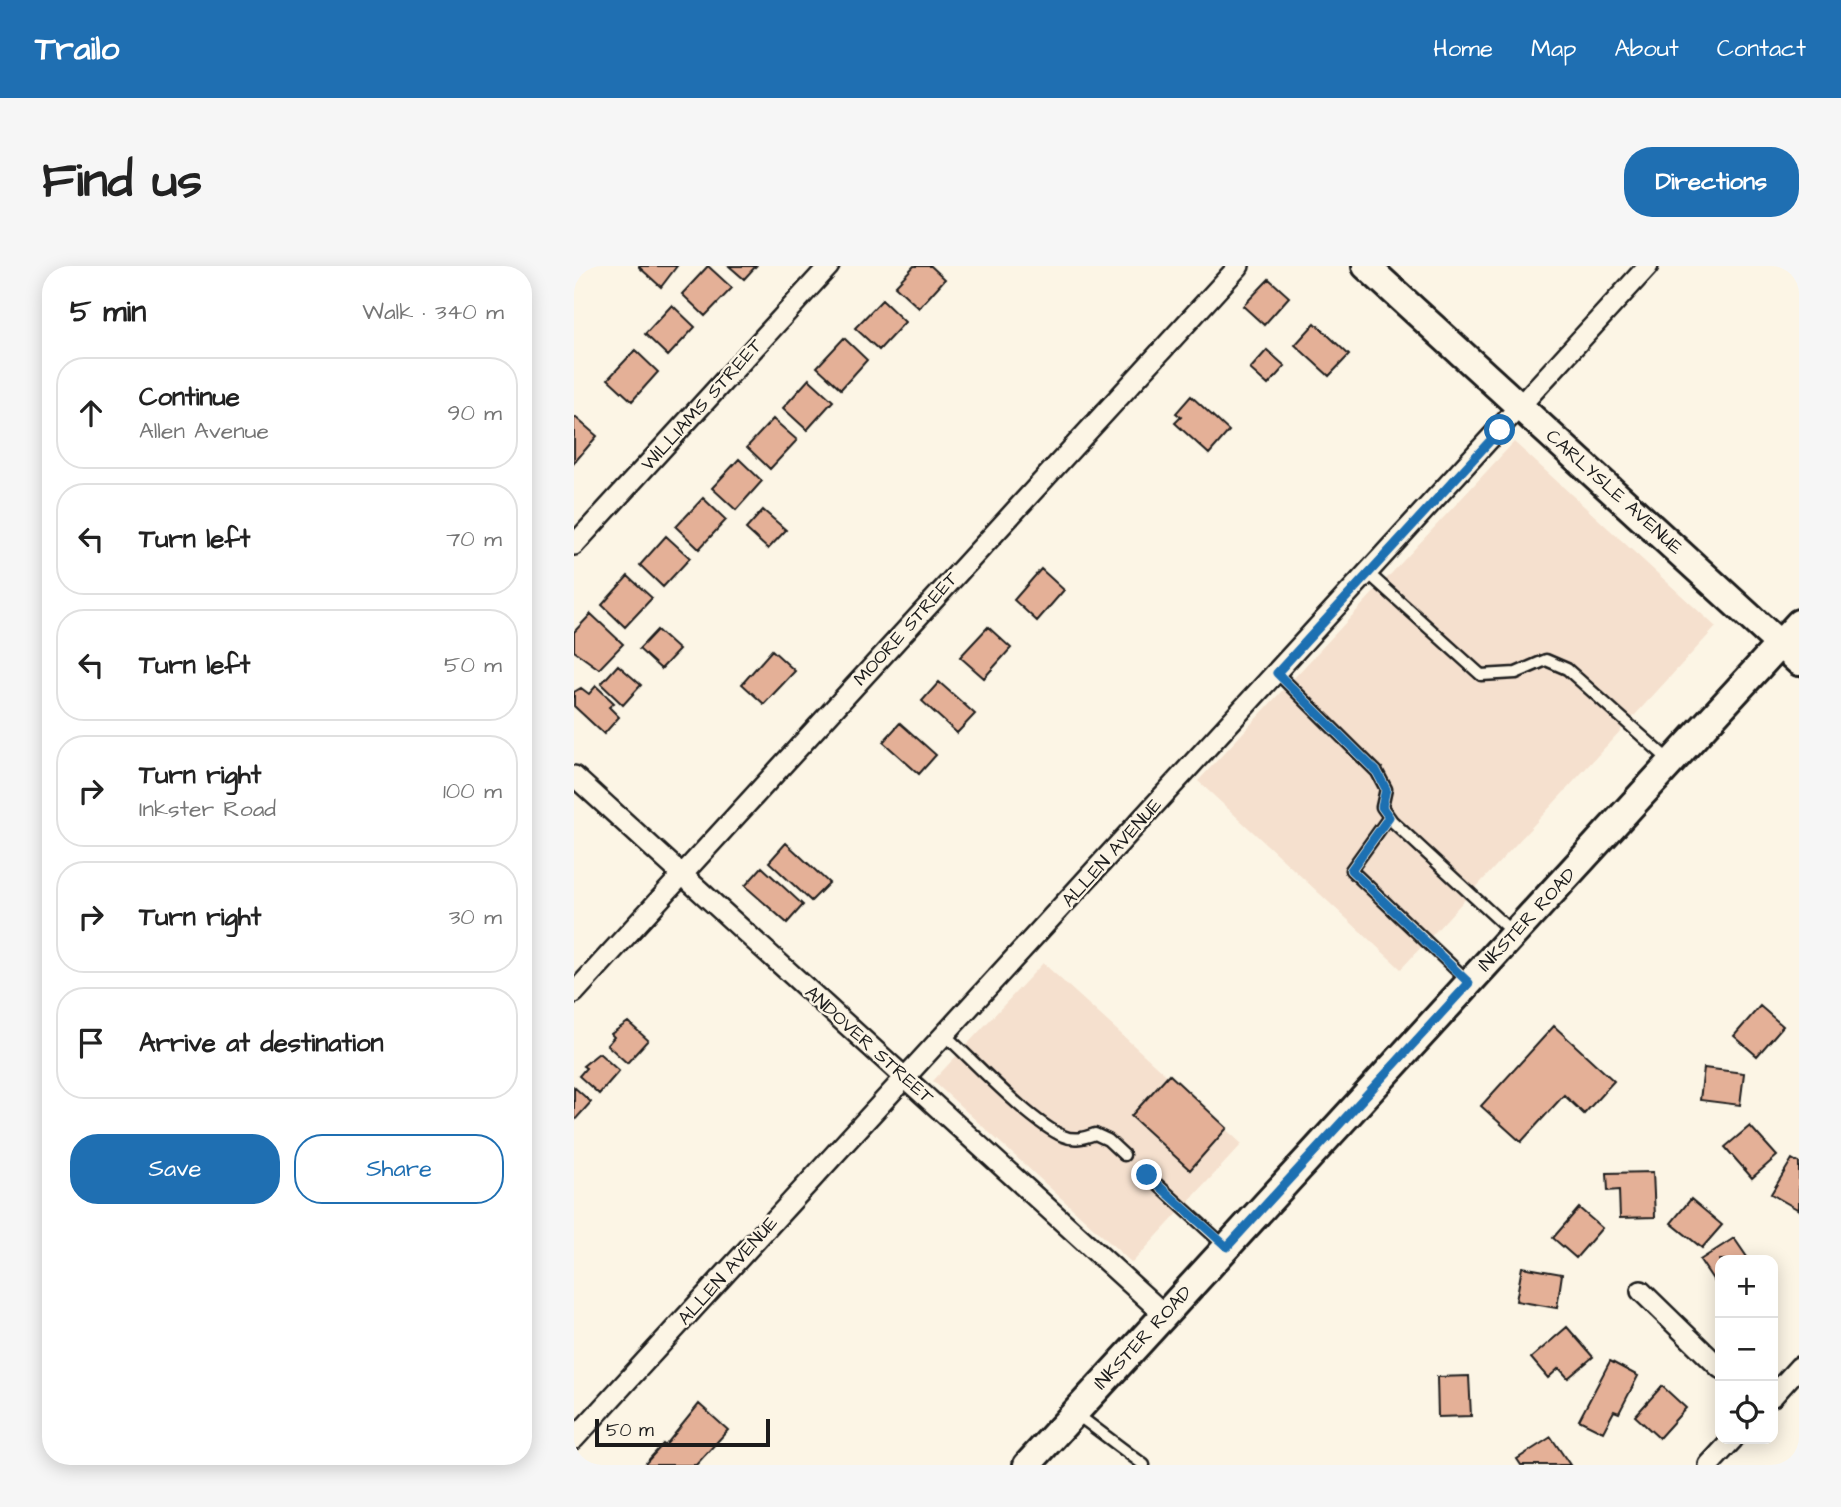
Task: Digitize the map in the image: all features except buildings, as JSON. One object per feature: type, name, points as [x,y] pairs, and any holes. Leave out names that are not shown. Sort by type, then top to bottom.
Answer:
[{"type":"main road","name":"CARLYSLE AVENUE","points":[[1366,266],[1799,662]]},
{"type":"main road","name":"INKSTER ROAD","points":[[1027,1465],[1799,623]]},
{"type":"street","name":"WILLIAMS STREET","points":[[574,545],[829,266]]},
{"type":"street","name":"MOORE STREET","points":[[574,992],[1239,266]]},
{"type":"street","name":"ALLEN AVENUE","points":[[574,1439],[1648,266]]},
{"type":"street","name":"ANDOVER STREET","points":[[574,776],[1165,1315]]},
{"type":"street","points":[[1641,1292],[1715,1363]]},
{"type":"street","points":[[1778,1390],[1799,1367]]},
{"type":"street","points":[[1709,1465],[1728,1444]]},
{"type":"lane","points":[[1368,573],[1481,675],[1516,673],[1546,660],[1567,669],[1672,762]]},
{"type":"lane","points":[[1277,673],[1377,772],[1386,789],[1382,807],[1389,817],[1514,934]]},
{"type":"lane","points":[[1389,817],[1351,870],[1469,983]]},
{"type":"lane","points":[[945,1035],[1041,1123],[1064,1136],[1079,1139],[1095,1134],[1108,1140],[1124,1155]]},
{"type":"lane","points":[[1147,1175],[1227,1247]]},
{"type":"lane","points":[[1075,1413],[1144,1465]]},
{"type":"shaded area","points":[[1514,442],[1716,627],[1401,969],[1198,781]]},
{"type":"shaded area","points":[[1043,963],[1242,1144],[1132,1263],[933,1081]]},
{"type":"route","points":[[1147,1175],[1227,1247],[1469,983],[1351,870],[1389,817],[1382,807],[1386,789],[1377,772],[1277,673],[1500,430]]}]
